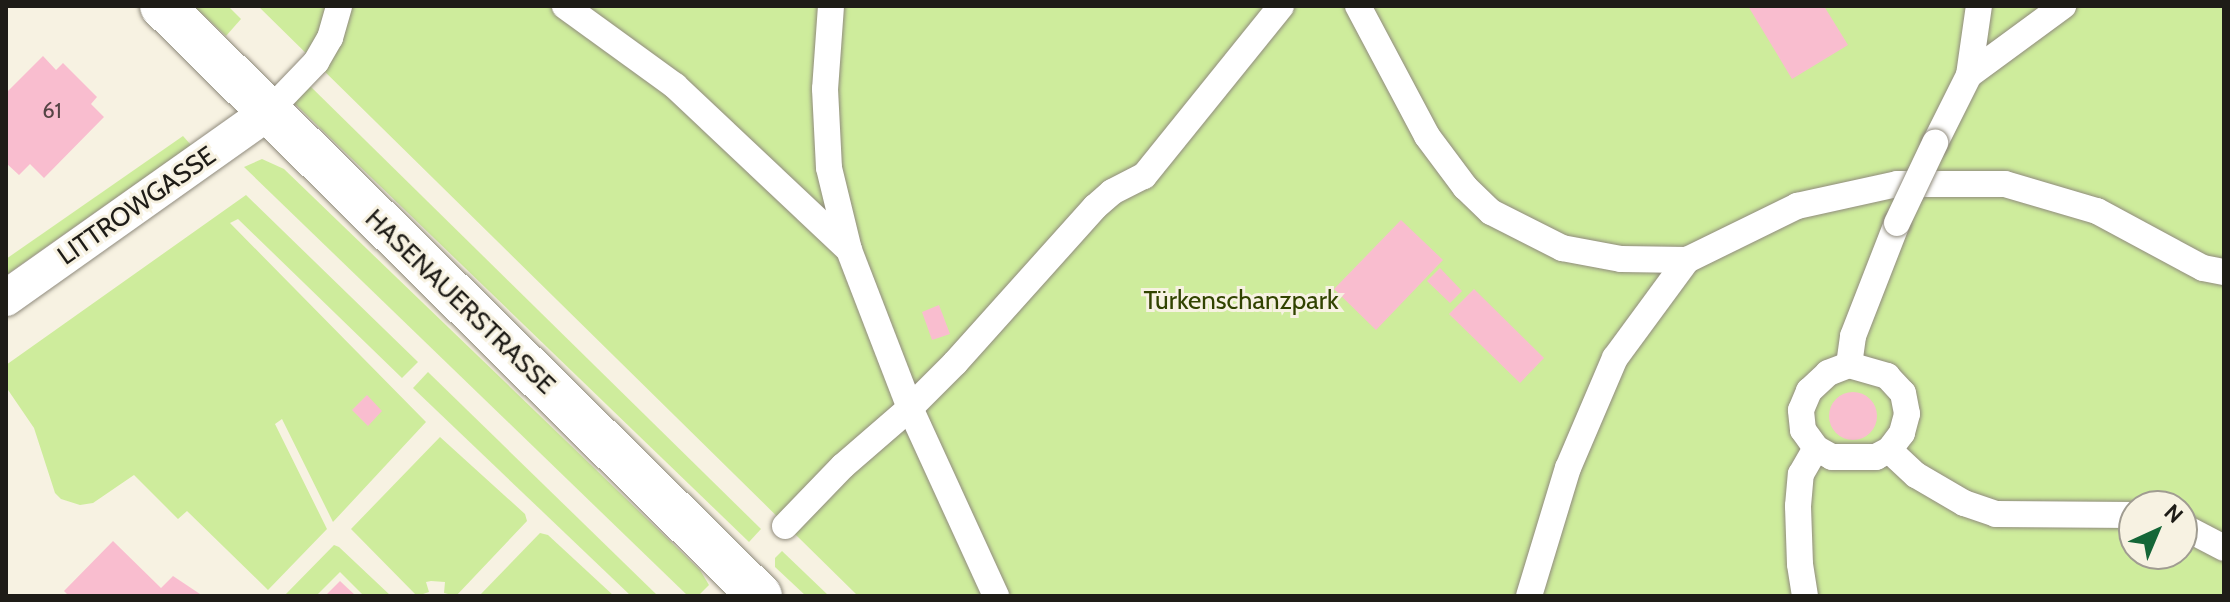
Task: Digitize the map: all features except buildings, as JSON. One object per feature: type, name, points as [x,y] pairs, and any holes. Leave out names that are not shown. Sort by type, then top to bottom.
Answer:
[{"type":"street","name":"HASENAUERSTRASSE","points":[[162,6],[754,594]]},
{"type":"street","points":[[267,113],[316,62],[330,38],[339,6]]},
{"type":"street","points":[[565,6],[675,86],[849,250]]},
{"type":"street","points":[[831,6],[825,89],[829,168],[849,250],[910,408],[996,596]]},
{"type":"street","points":[[785,526],[843,466],[910,408],[1095,207],[1112,192],[1144,176],[1281,6]]},
{"type":"street","points":[[1358,6],[1427,136],[1465,187],[1491,212],[1562,248],[1621,259],[1687,260],[1797,206],[1897,184],[2005,184],[2097,211],[2214,270],[2224,294]]},
{"type":"street","points":[[1849,365],[1853,336],[1897,223],[1969,75],[1979,6]]},
{"type":"street","points":[[1969,75],[2063,6]]},
{"type":"street","name":"LITTROWGASSE","points":[[6,298],[267,113]]},
{"type":"street","points":[[1529,596],[1568,468],[1599,392],[1615,358],[1687,260]]},
{"type":"street","points":[[1849,365],[1887,376],[1903,393],[1907,414],[1902,433],[1889,450],[1876,457],[1854,459],[1832,457],[1816,448],[1803,430],[1801,410],[1809,391],[1828,373],[1849,365]]},
{"type":"street","points":[[1805,596],[1798,506],[1801,474],[1816,448]]},
{"type":"street","points":[[1889,450],[1916,475],[1964,503],[1996,514],[2118,514]]},
{"type":"street","points":[[2198,534],[2224,548]]},
{"type":"green space","points":[[194,6],[228,6],[241,19],[226,36]]},
{"type":"green space","name":"Türkenschanzpark","points":[[258,6],[2224,6],[2224,596],[858,596]]},
{"type":"green space","points":[[308,84],[761,529],[749,542],[292,101]]},
{"type":"green space","points":[[183,136],[191,145],[6,275],[6,259]]},
{"type":"green space","points":[[262,159],[284,169],[700,570],[709,585],[698,596],[688,596],[244,167]]},
{"type":"green space","points":[[246,195],[418,362],[402,378],[238,219],[230,223],[426,422],[333,522],[282,419],[275,424],[327,529],[268,590],[187,511],[178,519],[134,475],[93,503],[80,505],[61,499],[55,493],[34,428],[6,387],[6,365]]},
{"type":"green space","points":[[428,372],[658,596],[631,596],[413,388]]},
{"type":"green space","points":[[440,437],[525,514],[527,521],[456,596],[444,593],[445,582],[431,581],[426,582],[429,592],[417,596],[351,529]]},
{"type":"green space","points":[[540,533],[548,535],[614,596],[479,596]]},
{"type":"green space","points":[[334,545],[391,596],[364,596],[340,572],[316,596],[284,596]]},
{"type":"green space","points":[[782,551],[829,596],[806,596],[775,567],[775,558]]}]
